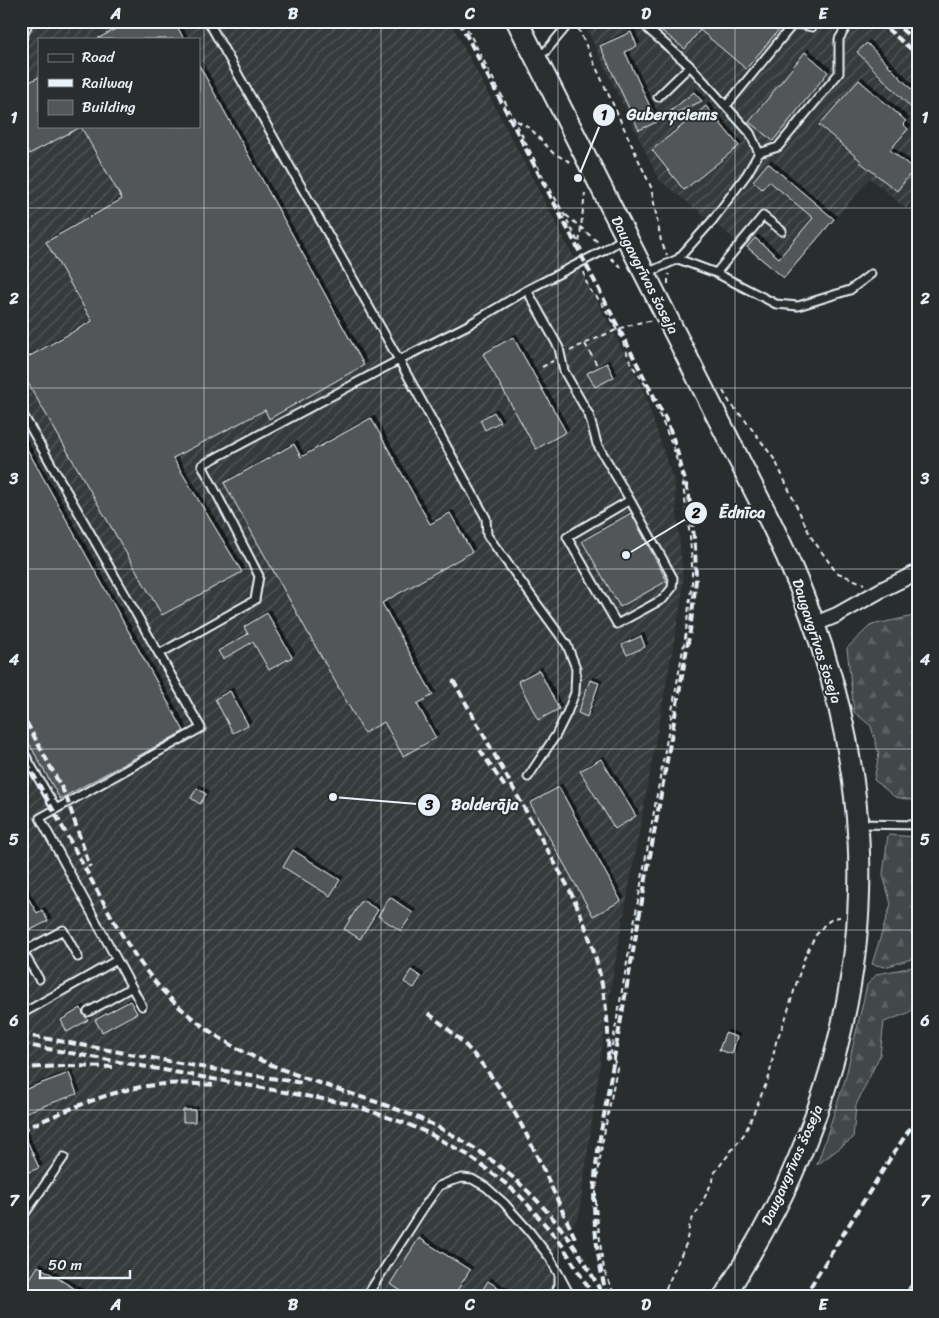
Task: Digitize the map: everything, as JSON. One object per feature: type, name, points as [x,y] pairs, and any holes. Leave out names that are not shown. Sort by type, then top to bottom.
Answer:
[{"type":"main road","name":"Daugavgrīvas šoseja","points":[[517,21],[784,548],[815,624],[833,681],[846,735],[858,824],[859,910],[852,974],[845,1012],[832,1065],[800,1154],[783,1193],[757,1243],[724,1297]]},
{"type":"street","points":[[815,624],[837,615],[918,572]]},
{"type":"lane","points":[[21,41],[29,21]]},
{"type":"lane","points":[[208,21],[486,518],[487,536],[566,645],[576,668],[575,694],[567,713],[556,735],[528,778]]},
{"type":"lane","points":[[535,58],[546,51],[573,21]]},
{"type":"lane","points":[[644,274],[678,259],[712,221],[747,174],[759,153],[778,146],[839,73],[839,39],[850,21]]},
{"type":"lane","points":[[726,106],[794,23],[812,28]]},
{"type":"lane","points":[[648,29],[690,66],[726,106],[750,133],[759,153]]},
{"type":"lane","points":[[658,97],[690,66]]},
{"type":"lane","points":[[716,273],[763,216],[782,231]]},
{"type":"lane","points":[[159,654],[255,600],[259,576],[202,465],[468,325],[527,290],[603,252],[626,237]]},
{"type":"lane","points":[[678,259],[716,273],[776,304],[798,306],[850,290],[871,274]]},
{"type":"lane","points":[[527,290],[559,348],[564,371],[589,415],[597,444],[630,500],[673,578],[672,588],[663,599],[617,624],[567,536],[630,500]]},
{"type":"lane","points":[[21,411],[201,728],[40,818],[142,1006]]},
{"type":"lane","points":[[21,748],[56,809]]},
{"type":"lane","points":[[858,824],[918,824]]},
{"type":"lane","points":[[39,979],[22,953],[63,930],[78,957]]},
{"type":"lane","points":[[26,1012],[117,960]]},
{"type":"lane","points":[[88,1012],[132,987]]},
{"type":"lane","points":[[21,1219],[64,1157]]},
{"type":"lane","points":[[366,1297],[439,1186],[462,1178],[472,1179],[486,1187],[504,1203],[550,1258],[571,1297]]},
{"type":"lane","points":[[553,1297],[559,1284],[559,1275]]},
{"type":"path","points":[[463,21],[541,173],[580,244],[589,289],[600,302],[621,338],[631,364],[645,384],[661,418],[682,478],[690,537],[692,582],[685,638],[612,1052],[617,1068],[596,1189],[596,1207],[602,1258],[605,1273],[612,1289],[612,1297]]},
{"type":"path","points":[[573,21],[651,187],[661,241],[670,263],[671,270],[668,277],[668,285]]},
{"type":"path","points":[[515,121],[530,128],[553,153],[574,165]]},
{"type":"path","points":[[580,244],[585,194],[587,192]]},
{"type":"path","points":[[564,214],[598,242],[603,252],[624,270]]},
{"type":"path","points":[[577,347],[616,330],[643,321],[653,320]]},
{"type":"path","points":[[585,344],[597,366]]},
{"type":"path","points":[[722,389],[730,403],[776,460],[811,537],[836,572],[870,586],[876,593]]},
{"type":"path","points":[[662,1297],[686,1244],[690,1223],[701,1205],[715,1172],[745,1133],[769,1077],[776,1042],[804,959],[816,935],[832,919],[850,911],[859,910]]},
{"type":"path","points":[[903,1297],[918,1274]]},
{"type":"path","points":[[914,1280],[918,1278]]},
{"type":"shaded area","points":[[21,21],[450,21],[642,387],[674,482],[683,576],[682,597],[609,997],[579,1216],[551,1257],[577,1297],[21,1297]]},
{"type":"shaded area","points":[[584,21],[918,21],[918,191],[906,209],[870,178],[784,278],[659,180]]},
{"type":"green space","points":[[918,613],[918,801],[895,797],[874,780],[879,754],[871,726],[854,712],[847,648],[871,625],[914,616]]},
{"type":"green space","points":[[888,835],[918,837],[918,957],[885,967],[872,964],[891,904],[883,875]]},
{"type":"green space","points":[[918,966],[918,1005],[908,1013],[884,1022],[880,1055],[856,1105],[853,1138],[817,1165],[845,1080],[867,985],[877,974]]},
{"type":"building","points":[[130,21],[174,21],[183,38],[99,38]]},
{"type":"building","points":[[649,21],[786,21],[746,69],[700,30],[685,49]]},
{"type":"building","points":[[631,32],[637,46],[625,52],[657,122],[639,130],[600,46]]},
{"type":"building","points":[[867,43],[918,96],[918,115],[857,52]]},
{"type":"building","points":[[805,52],[828,72],[773,141],[749,122]]},
{"type":"building","points":[[200,67],[364,365],[269,419],[265,410],[173,458],[242,572],[162,615],[21,371],[21,361],[92,321],[46,242],[122,199],[82,128],[200,128]]},
{"type":"building","points":[[38,78],[38,128],[79,128],[29,154],[21,139],[21,86]]},
{"type":"building","points":[[859,80],[906,121],[903,124],[908,129],[890,150],[914,169],[897,191],[860,162],[819,125]]},
{"type":"building","points":[[694,92],[702,101],[669,116],[668,113]]},
{"type":"building","points":[[706,106],[739,146],[684,190],[652,150]]},
{"type":"building","points":[[768,163],[834,219],[784,278],[747,247],[755,238],[779,258],[813,218],[769,181],[762,189],[753,181]]},
{"type":"building","points":[[513,337],[566,432],[536,449],[483,354]]},
{"type":"building","points":[[607,363],[614,377],[595,387],[587,373]]},
{"type":"building","points":[[494,412],[500,422],[485,430],[480,420]]},
{"type":"building","points":[[371,418],[430,524],[450,513],[472,552],[382,603],[433,695],[417,704],[436,738],[403,756],[384,722],[364,733],[224,483],[294,444],[301,457]]},
{"type":"building","points":[[21,438],[184,731],[60,799],[21,729]]},
{"type":"building","points":[[631,513],[667,581],[620,607],[582,541]]},
{"type":"building","points":[[267,613],[292,657],[269,670],[253,642],[223,659],[218,651],[248,634],[244,627]]},
{"type":"building","points":[[641,636],[645,647],[627,655],[622,645]]},
{"type":"building","points":[[539,670],[559,709],[538,720],[518,681]]},
{"type":"building","points":[[590,680],[599,683],[587,717],[578,713]]},
{"type":"building","points":[[230,691],[248,725],[233,733],[215,699]]},
{"type":"building","points":[[601,759],[636,816],[615,829],[580,771]]},
{"type":"building","points":[[559,787],[621,901],[593,916],[530,803]]},
{"type":"building","points":[[197,788],[206,794],[200,804],[191,798]]},
{"type":"building","points":[[293,850],[340,880],[330,896],[283,867]]},
{"type":"building","points":[[21,886],[37,913],[42,910],[48,921],[21,935]]},
{"type":"building","points":[[390,897],[413,913],[401,931],[378,916]]},
{"type":"building","points":[[362,900],[378,910],[360,939],[344,929]]},
{"type":"building","points":[[411,970],[421,977],[414,988],[404,982]]},
{"type":"building","points":[[130,1001],[137,1013],[102,1032],[95,1020]]},
{"type":"building","points":[[81,1008],[88,1020],[67,1032],[61,1020]]},
{"type":"building","points":[[725,1033],[737,1037],[732,1054],[719,1050]]},
{"type":"building","points":[[69,1073],[77,1094],[21,1114],[21,1091]]},
{"type":"building","points":[[183,1110],[195,1110],[195,1122],[183,1122]]},
{"type":"building","points":[[21,1127],[39,1168],[21,1175]]},
{"type":"building","points":[[419,1238],[470,1270],[453,1297],[411,1297],[390,1284]]},
{"type":"building","points":[[38,1266],[88,1297],[21,1297],[21,1293]]},
{"type":"building","points":[[488,1281],[513,1297],[478,1297]]},
{"type":"railway","points":[[459,21],[668,424],[689,496],[695,546],[696,580],[690,631],[595,1172],[595,1223],[600,1268],[607,1297]]},
{"type":"railway","points":[[878,21],[918,55]]},
{"type":"railway","points":[[892,21],[918,43]]},
{"type":"railway","points":[[453,680],[577,905],[599,970],[607,1015],[608,1061]]},
{"type":"railway","points":[[21,712],[66,796],[90,867]]},
{"type":"railway","points":[[480,750],[505,787]]},
{"type":"railway","points":[[21,752],[121,933],[145,969],[173,1001],[214,1034],[238,1049],[288,1072],[396,1109],[429,1123],[461,1140],[490,1159],[541,1205],[563,1231],[601,1292]]},
{"type":"railway","points":[[428,1013],[468,1048],[502,1092],[529,1140],[576,1240]]},
{"type":"railway","points":[[21,1034],[212,1069],[303,1083]]},
{"type":"railway","points":[[21,1044],[350,1104],[428,1133],[468,1155],[521,1197],[562,1245],[594,1297]]},
{"type":"railway","points":[[21,1068],[64,1066],[116,1067]]},
{"type":"railway","points":[[21,1130],[87,1103],[120,1092],[155,1085],[216,1085]]},
{"type":"railway","points":[[804,1297],[918,1117]]},
{"type":"place","name":"Guberņciems","points":[[578,178]]},
{"type":"place","name":"Ēdnīca","points":[[626,555]]},
{"type":"place","name":"Bolderāja","points":[[333,797]]}]
